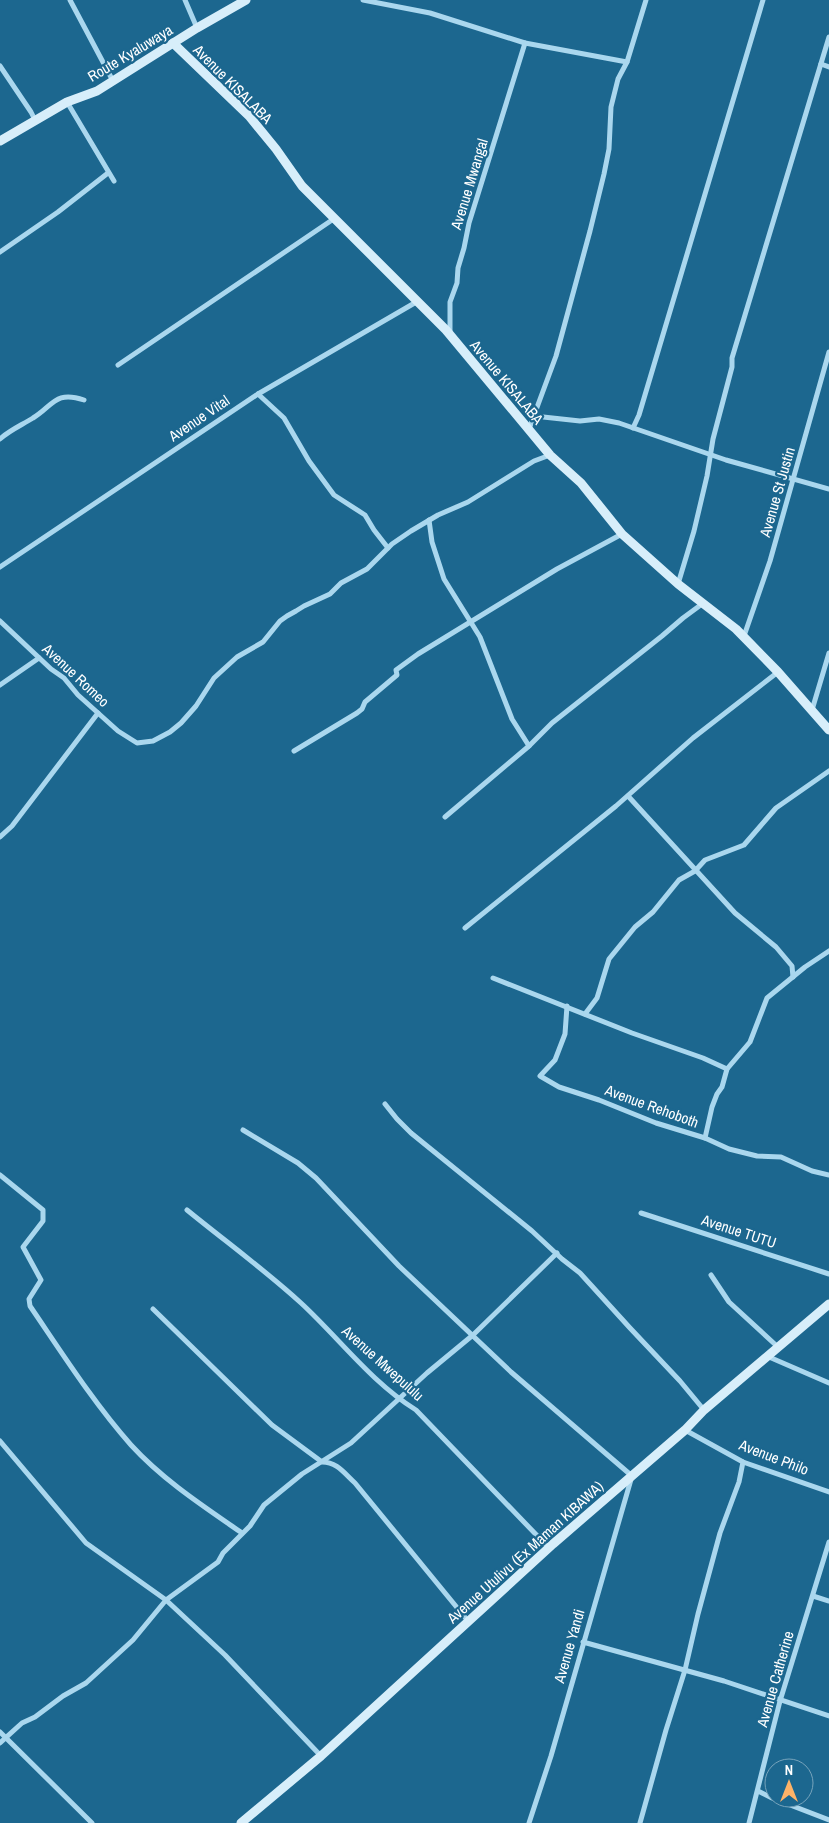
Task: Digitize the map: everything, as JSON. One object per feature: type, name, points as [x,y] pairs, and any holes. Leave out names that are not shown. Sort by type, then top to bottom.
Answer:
[{"type":"street","points":[[70,0],[113,81]]},
{"type":"street","points":[[185,0],[196,28]]},
{"type":"street","name":"Route Kyaluwaya","points":[[0,142],[67,102],[97,91],[196,28],[246,0]]},
{"type":"street","points":[[363,0],[437,15],[525,43],[627,62]]},
{"type":"street","points":[[529,429],[556,356],[590,231],[609,149],[611,107],[618,79],[627,62],[646,0]]},
{"type":"street","points":[[633,428],[639,415],[764,0]]},
{"type":"street","points":[[678,584],[706,482],[723,397],[732,367],[732,358],[829,37]]},
{"type":"street","name":"Avenue Mwangal","points":[[450,335],[450,302],[457,283],[458,268],[464,248],[468,223],[525,43]]},
{"type":"street","name":"Avenue KISALABA","points":[[172,44],[249,116],[276,149],[302,186],[450,335],[550,455],[581,483],[622,534],[678,584],[744,636],[829,730]]},
{"type":"street","points":[[821,64],[829,67]]},
{"type":"street","points":[[0,66],[35,120]]},
{"type":"street","points":[[67,102],[114,181]]},
{"type":"street","points":[[0,252],[58,212],[108,173]]},
{"type":"street","points":[[118,365],[335,218]]},
{"type":"street","name":"Avenue Vital","points":[[0,567],[258,394],[418,301]]},
{"type":"street","name":"Avenue St Justin","points":[[744,636],[770,561],[829,352]]},
{"type":"street","points":[[258,394],[284,418],[309,461],[323,477],[334,495],[366,515],[370,525],[388,548],[429,520],[468,502],[534,462],[550,455]]},
{"type":"street","points":[[0,439],[33,418],[50,403],[65,397],[84,400]]},
{"type":"street","points":[[534,416],[580,421],[599,420],[633,428],[710,455],[829,489]]},
{"type":"street","points":[[429,520],[432,542],[444,579],[485,647],[512,719],[529,746]]},
{"type":"street","points":[[294,751],[357,713],[362,709],[365,702],[397,675],[396,670],[470,621],[557,568],[622,534]]},
{"type":"street","name":"Avenue Romeo","points":[[0,621],[50,669],[64,678],[78,695],[118,731],[137,744],[153,741],[182,723],[196,706],[214,678],[237,657],[263,642],[280,621],[304,606],[330,594],[341,583],[367,570],[388,548]]},
{"type":"street","points":[[445,817],[529,746],[552,723],[702,604]]},
{"type":"street","points":[[812,710],[829,652]]},
{"type":"street","points":[[0,685],[39,658]]},
{"type":"street","points":[[466,928],[628,796],[693,738],[778,672]]},
{"type":"street","points":[[0,837],[12,826],[98,713]]},
{"type":"street","points":[[585,1014],[596,998],[609,959],[635,927],[653,912],[679,880],[695,871],[705,860],[744,845],[776,808],[829,771]]},
{"type":"street","points":[[628,796],[676,847],[695,871],[713,886],[735,913],[776,947],[792,966],[793,977]]},
{"type":"street","points":[[705,1138],[712,1107],[722,1087],[727,1069],[750,1042],[767,998],[829,951]]},
{"type":"street","points":[[494,978],[632,1033],[703,1058],[727,1069]]},
{"type":"street","name":"Avenue Rehoboth","points":[[567,1006],[565,1034],[555,1060],[540,1076],[559,1087],[599,1100],[656,1123],[705,1138],[741,1153],[782,1157],[812,1171],[829,1175]]},
{"type":"street","points":[[385,1104],[396,1119],[557,1252],[562,1259],[580,1274],[680,1380],[704,1410]]},
{"type":"street","points":[[243,1130],[298,1163],[316,1178],[399,1266],[511,1372],[632,1476]]},
{"type":"street","points":[[0,1175],[43,1210],[44,1221],[23,1247],[41,1280],[29,1299],[30,1306],[96,1401],[131,1445],[161,1474],[188,1496],[242,1533]]},
{"type":"street","name":"Avenue Mwepululu","points":[[187,1210],[301,1302],[399,1399],[416,1410],[549,1548]]},
{"type":"street","name":"Avenue TUTU","points":[[640,1213],[829,1274]]},
{"type":"street","points":[[0,1743],[22,1723],[35,1717],[63,1696],[86,1683],[133,1640],[166,1600],[218,1562],[223,1553],[250,1526],[264,1505],[286,1486],[351,1443],[473,1334],[557,1252]]},
{"type":"street","points":[[711,1276],[729,1302],[779,1348]]},
{"type":"street","name":"Avenue Utulivu (Ex Maman KIBAWA)","points":[[241,1823],[321,1756],[549,1548],[685,1430],[704,1410],[769,1357],[829,1304]]},
{"type":"street","points":[[153,1309],[272,1425],[322,1462],[336,1464],[354,1483],[468,1621]]},
{"type":"street","points":[[769,1357],[829,1383]]},
{"type":"street","name":"Avenue Philo","points":[[685,1430],[743,1462],[829,1492]]},
{"type":"street","points":[[0,1441],[86,1543],[166,1600],[225,1655],[321,1756]]},
{"type":"street","points":[[640,1823],[685,1670],[720,1533],[739,1482],[743,1462]]},
{"type":"street","name":"Avenue Yandi","points":[[529,1823],[551,1756],[632,1476]]},
{"type":"street","name":"Avenue Catherine","points":[[749,1823],[781,1700],[829,1542]]},
{"type":"street","points":[[813,1596],[829,1601]]},
{"type":"street","points":[[583,1642],[685,1670],[829,1716]]},
{"type":"street","points":[[0,1732],[92,1823]]},
{"type":"street","points":[[758,1791],[829,1820]]}]
